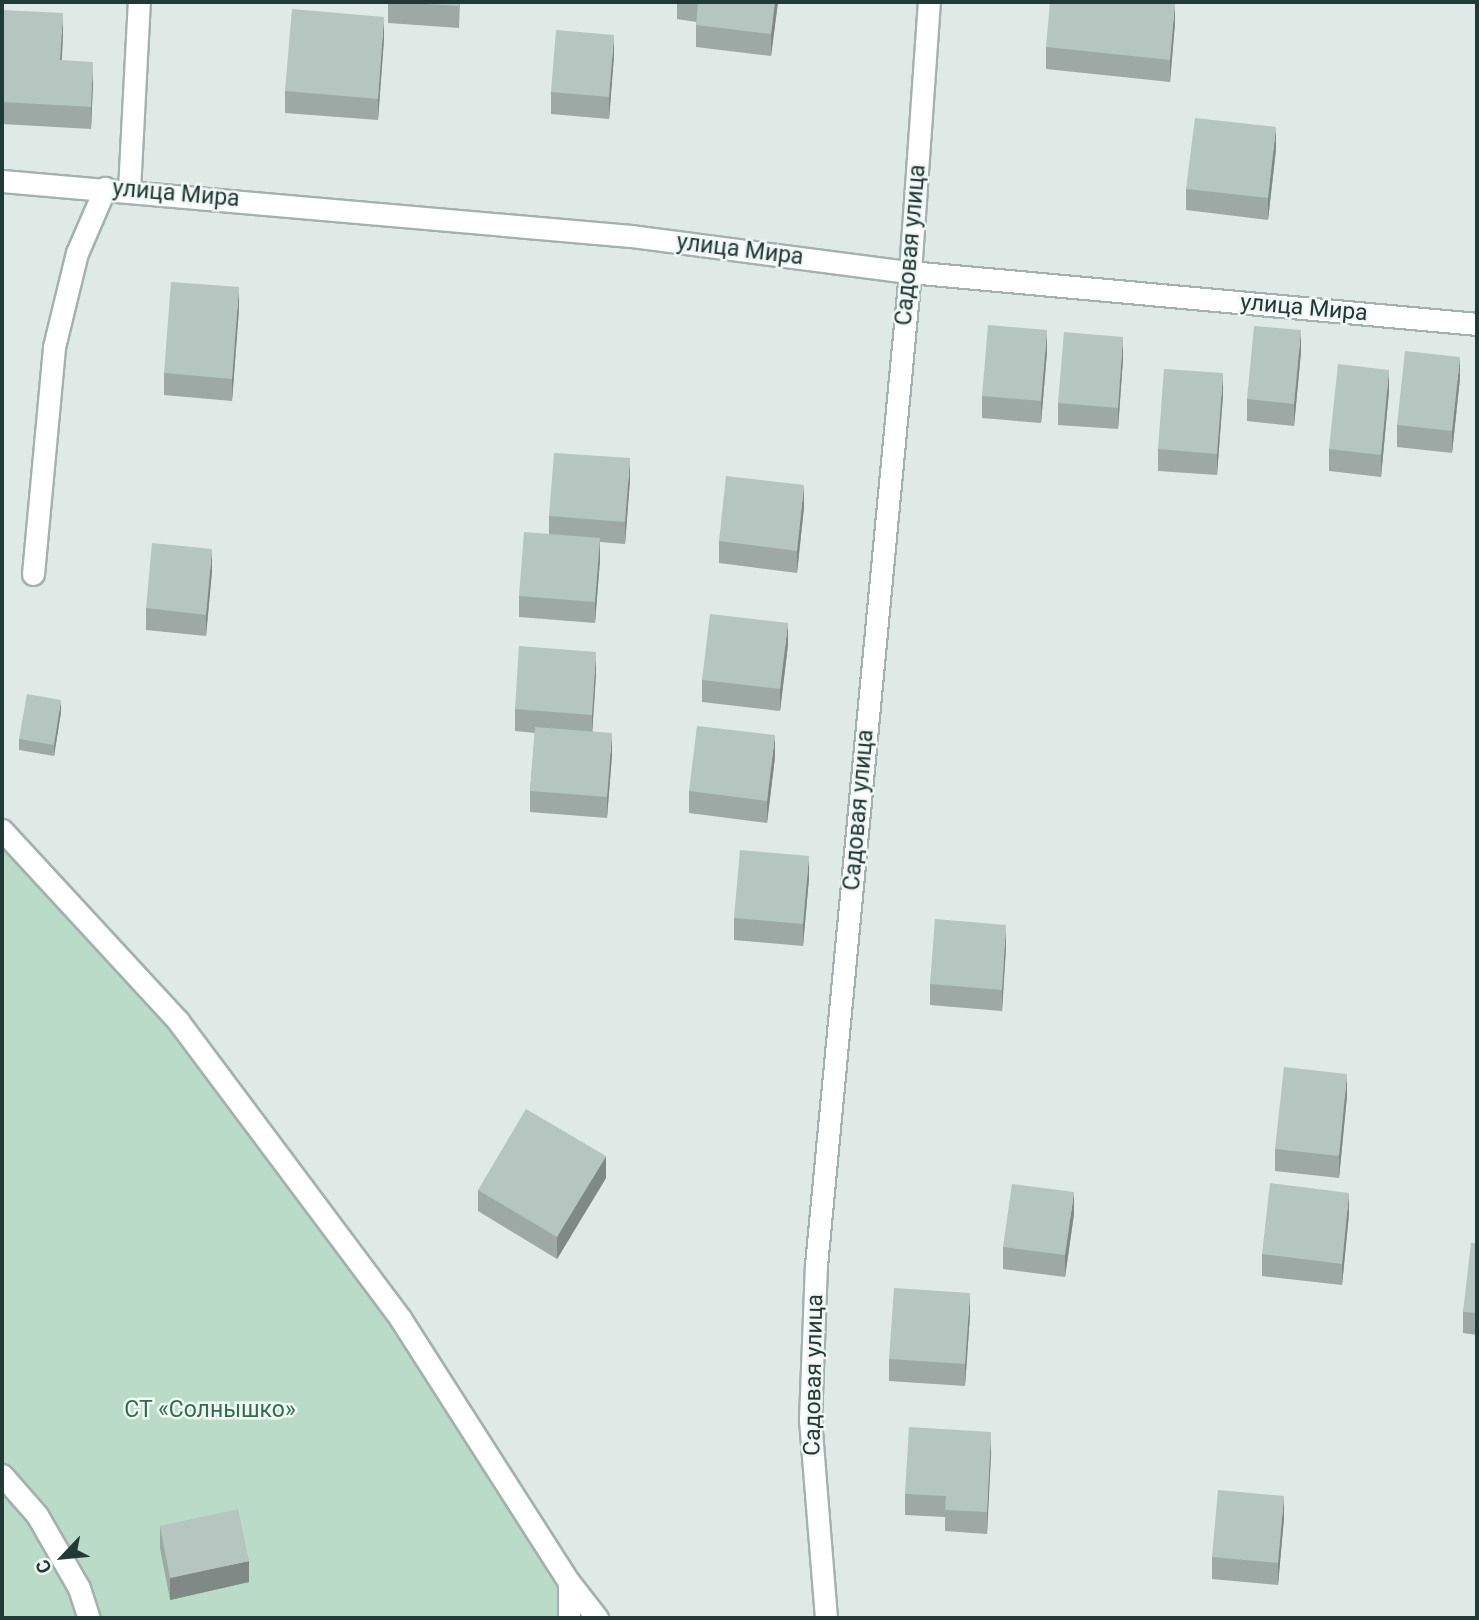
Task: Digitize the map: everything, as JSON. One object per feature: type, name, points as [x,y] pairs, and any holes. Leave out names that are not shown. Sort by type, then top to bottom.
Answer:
[{"type":"street","points":[[129,190],[139,2]]},
{"type":"street","name":"Садовая улица","points":[[825,1618],[810,1420],[816,1265],[910,272],[929,2]]},
{"type":"street","name":"улица Мира","points":[[2,181],[631,236],[910,272],[1477,324]]},
{"type":"street","points":[[33,574],[54,347],[77,253],[105,188]]},
{"type":"street","points":[[2,830],[186,1032],[400,1318],[569,1582],[597,1618]]},
{"type":"street","points":[[2,1475],[37,1515],[79,1588],[89,1618]]},
{"type":"street","points":[[569,1582],[569,1618]]},
{"type":"green space","name":"СТ «Солнышко»","points":[[2,830],[178,1021],[400,1318],[569,1582],[569,1618],[2,1618]]},
{"type":"building","points":[[394,2],[459,2],[459,6]]},
{"type":"building","points":[[698,2],[775,2],[771,34],[696,25]]},
{"type":"building","points":[[1050,2],[1175,2],[1170,60],[1046,47]]},
{"type":"building","points":[[292,9],[384,17],[378,99],[285,91]]},
{"type":"building","points":[[2,10],[63,13],[60,60],[93,62],[91,107],[2,102]]},
{"type":"building","points":[[556,30],[614,35],[609,97],[551,92]]},
{"type":"building","points":[[1195,118],[1276,127],[1268,198],[1186,189]]},
{"type":"building","points":[[171,282],[239,287],[232,379],[164,373]]},
{"type":"building","points":[[988,325],[1047,330],[1041,401],[982,396]]},
{"type":"building","points":[[1254,326],[1301,330],[1294,404],[1247,399]]},
{"type":"building","points":[[1064,332],[1123,337],[1118,408],[1058,403]]},
{"type":"building","points":[[1405,351],[1460,357],[1452,431],[1397,425]]},
{"type":"building","points":[[1338,364],[1389,370],[1381,455],[1329,449]]},
{"type":"building","points":[[1164,369],[1223,373],[1217,454],[1158,449]]},
{"type":"building","points":[[554,453],[630,458],[625,522],[549,516]]},
{"type":"building","points":[[726,476],[804,485],[797,551],[719,541]]},
{"type":"building","points":[[524,532],[600,538],[595,602],[519,596]]},
{"type":"building","points":[[152,543],[212,549],[206,615],[146,608]]},
{"type":"building","points":[[710,614],[788,623],[780,689],[702,680]]},
{"type":"building","points":[[519,646],[596,652],[592,715],[515,709]]},
{"type":"building","points":[[27,694],[61,700],[54,745],[19,739]]},
{"type":"building","points":[[697,726],[775,735],[767,801],[689,791]]},
{"type":"building","points":[[535,727],[612,733],[607,797],[530,791]]},
{"type":"building","points":[[740,850],[809,856],[803,924],[734,918]]},
{"type":"building","points":[[935,919],[1006,925],[1002,990],[930,984]]},
{"type":"building","points":[[1284,1067],[1347,1074],[1339,1156],[1275,1149]]},
{"type":"building","points":[[526,1109],[606,1156],[557,1237],[478,1190]]},
{"type":"building","points":[[1270,1183],[1349,1193],[1342,1264],[1262,1254]]},
{"type":"building","points":[[1012,1184],[1074,1192],[1065,1255],[1003,1247]]},
{"type":"building","points":[[1471,1243],[1477,1243],[1477,1313],[1463,1312]]},
{"type":"building","points":[[894,1288],[970,1293],[965,1364],[889,1359]]},
{"type":"building","points":[[909,1427],[991,1432],[987,1512],[945,1510],[946,1496],[905,1494]]},
{"type":"building","points":[[1218,1490],[1284,1496],[1278,1563],[1212,1557]]},
{"type":"building","points":[[238,1509],[249,1561],[170,1578],[160,1526]]}]
